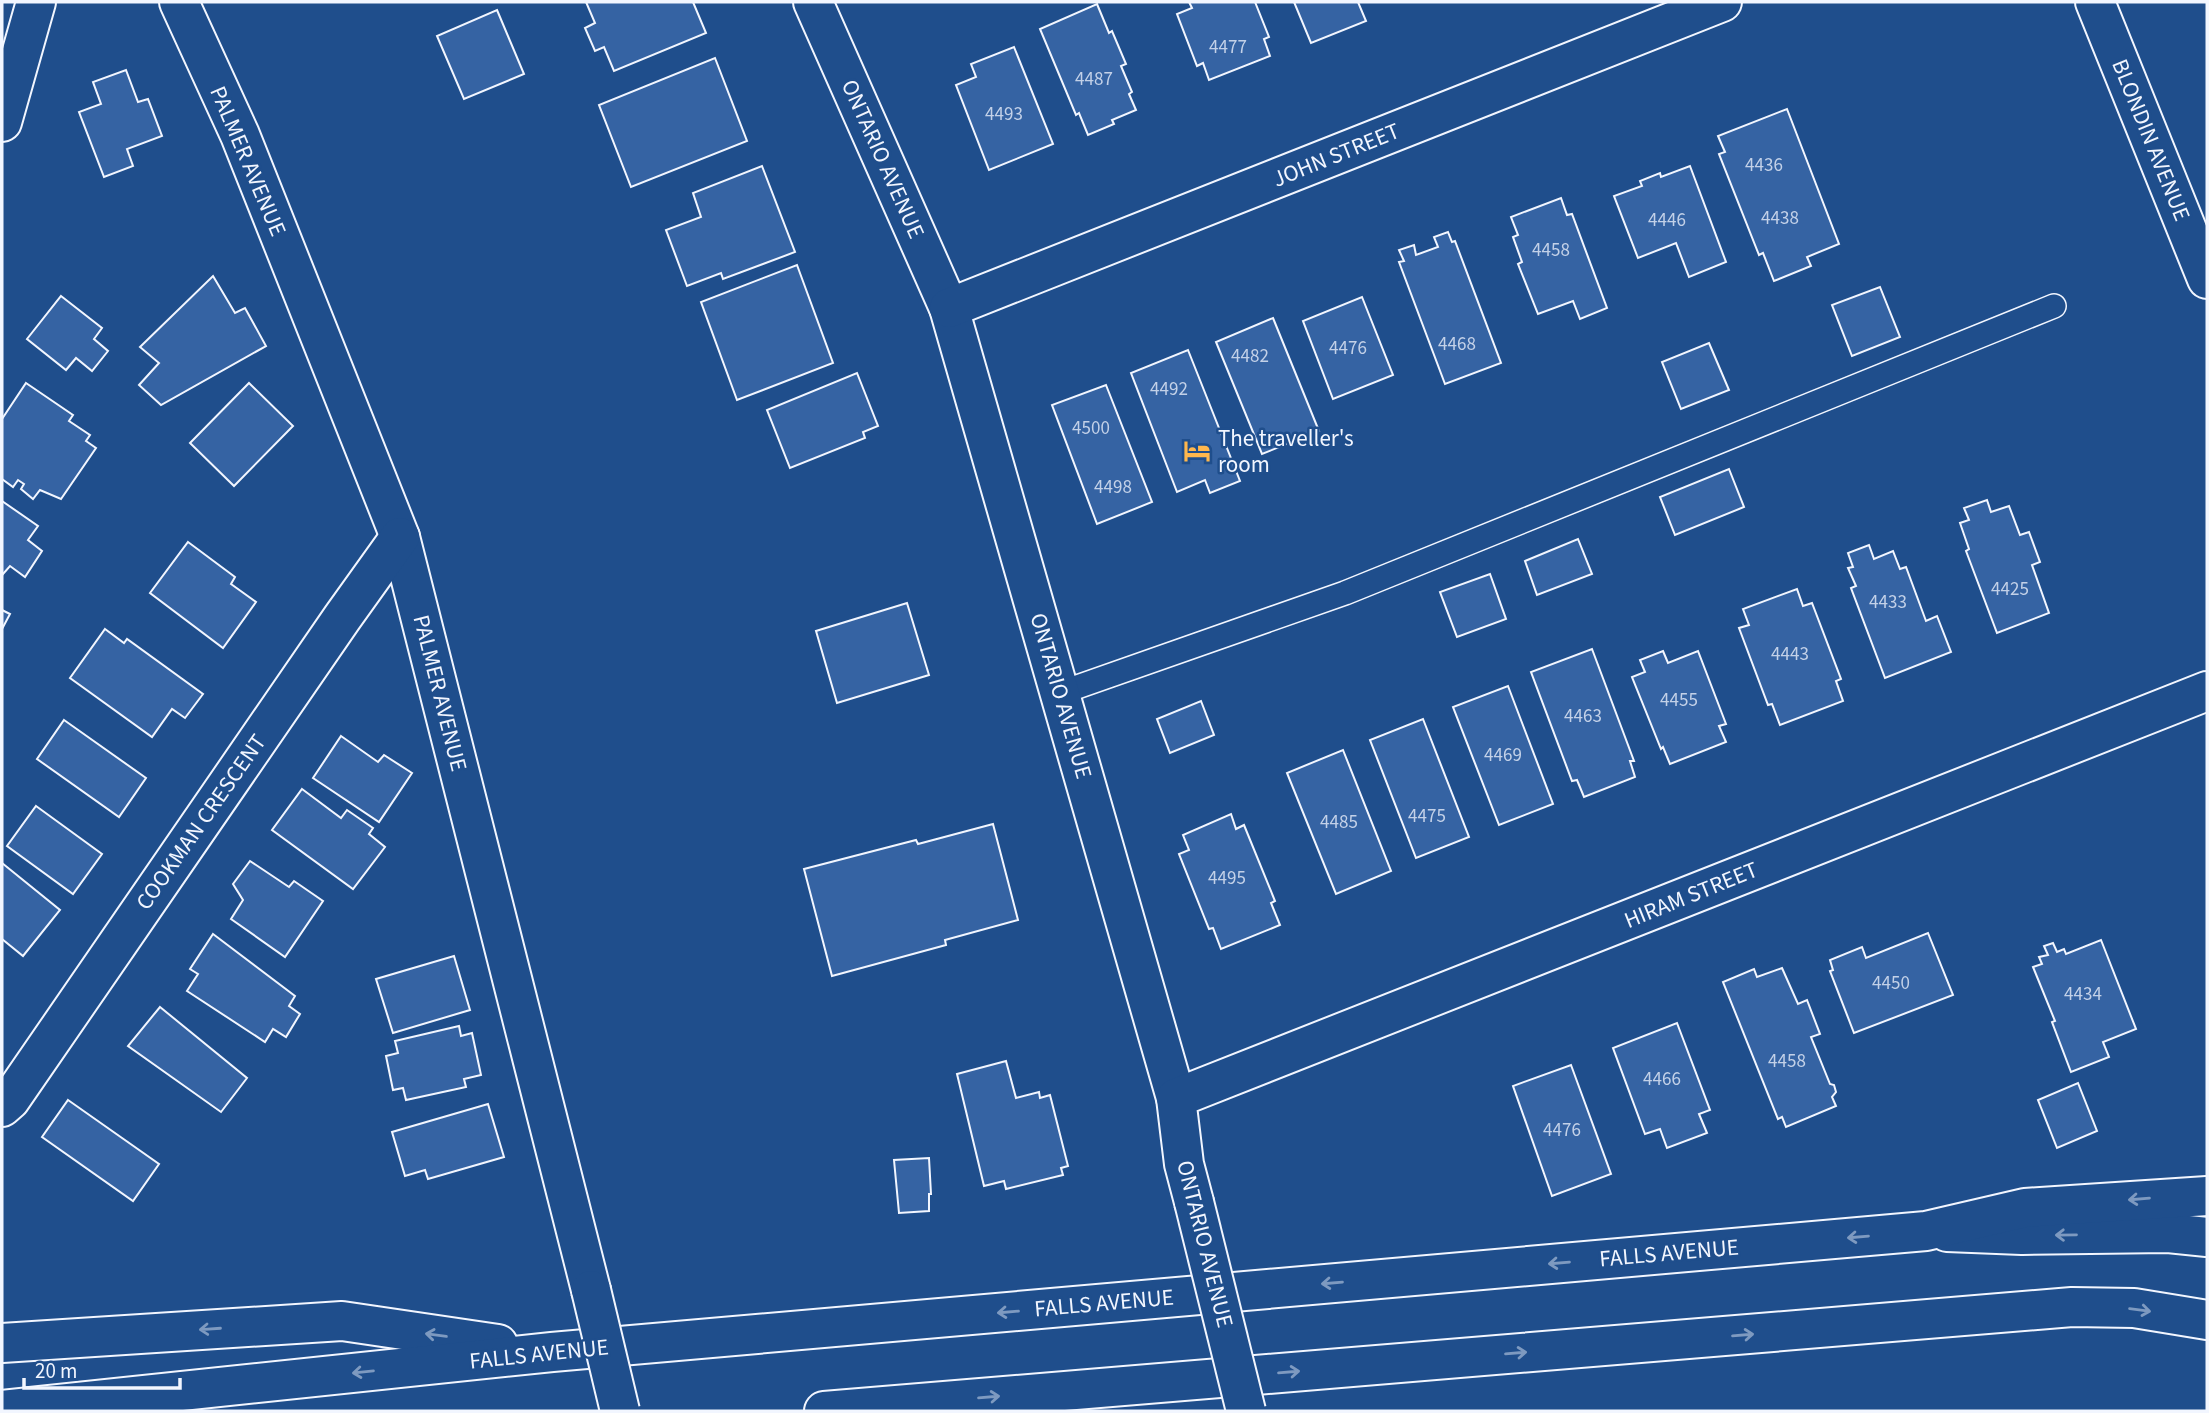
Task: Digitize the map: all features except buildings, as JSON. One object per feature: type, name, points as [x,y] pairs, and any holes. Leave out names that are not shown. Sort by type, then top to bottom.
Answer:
[{"type":"main road","points":[[2,122],[36,2]]},
{"type":"main road","name":"PALMER AVENUE","points":[[179,2],[240,135],[400,537],[620,1411]]},
{"type":"main road","name":"ONTARIO AVENUE","points":[[813,2],[950,308],[1176,1098],[1184,1164],[1246,1411]]},
{"type":"main road","name":"JOHN STREET","points":[[950,308],[1722,2]]},
{"type":"main road","name":"BLONDIN AVENUE","points":[[2095,2],[2207,279]]},
{"type":"main road","name":"COOKMAN CRESCENT","points":[[2,1107],[10,1100],[400,537]]},
{"type":"main road","name":"HIRAM STREET","points":[[1176,1098],[2207,691]]},
{"type":"main road","points":[[1926,1231],[2025,1208],[2207,1196]]},
{"type":"main road","name":"FALLS AVENUE","points":[[2,1410],[552,1352],[1926,1231],[2022,1235],[2168,1233],[2207,1237]]},
{"type":"main road","points":[[824,1411],[2072,1307],[2134,1308],[2207,1320]]},
{"type":"main road","points":[[2,1342],[342,1321],[552,1352]]},
{"type":"lane","points":[[1060,693],[1345,593],[2054,306]]},
{"type":"place","name":"The traveller's room","points":[[1197,451]]}]
